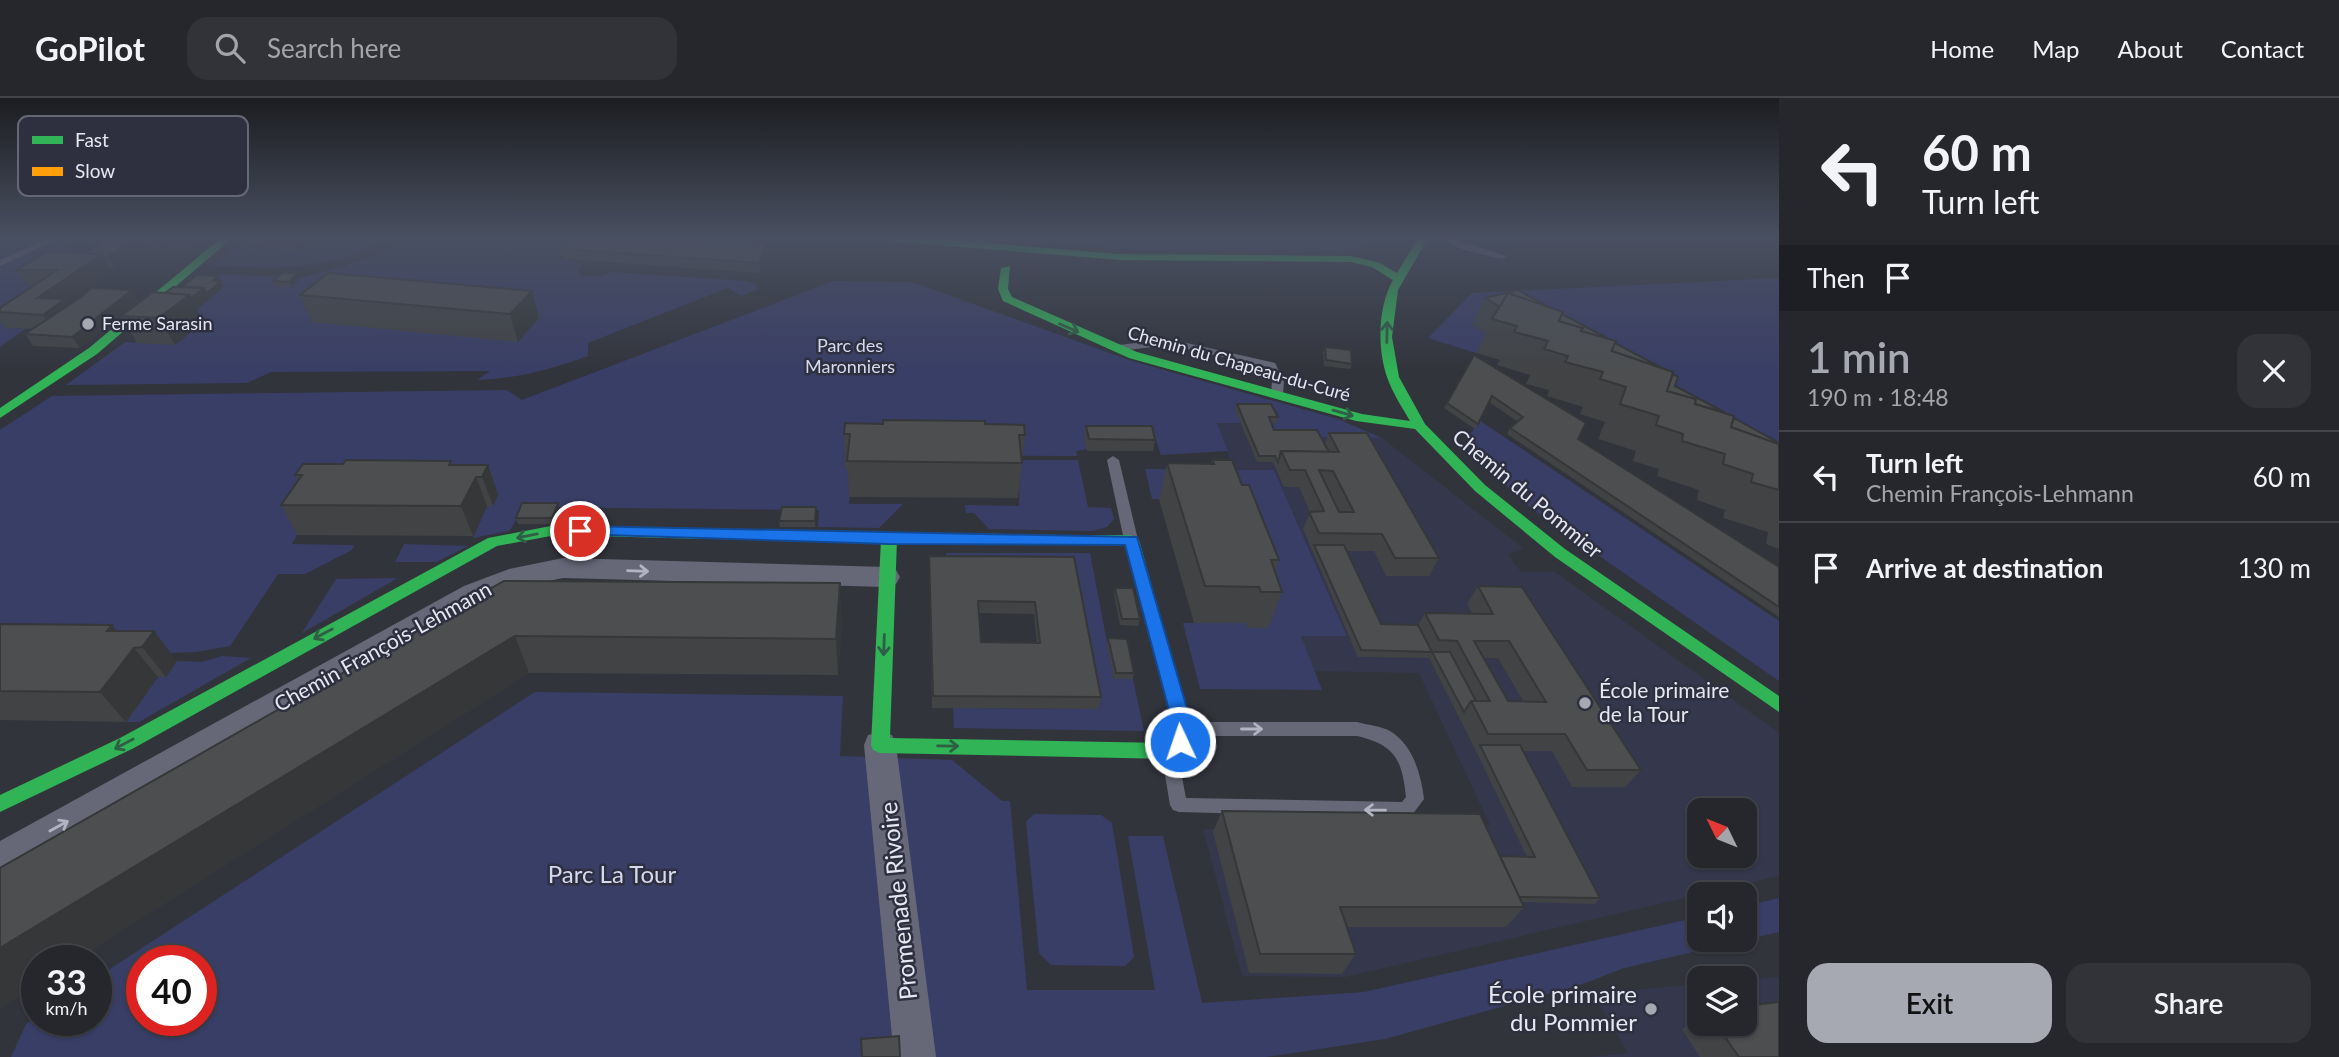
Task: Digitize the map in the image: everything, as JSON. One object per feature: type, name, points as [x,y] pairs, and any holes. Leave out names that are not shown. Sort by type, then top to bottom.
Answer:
[{"type":"street","points":[[0,414],[93,351],[174,283]]},
{"type":"street","name":"Chemin du Chapeau-du-Curé","points":[[1004,283],[1007,299],[1114,348],[1374,421],[1419,426]]},
{"type":"street","name":"Chemin du Pommier","points":[[1397,283],[1388,317],[1389,361],[1397,387],[1419,426],[1472,481],[1560,553],[1779,705]]},
{"type":"street","name":"Chemin François-Lehmann","points":[[0,804],[127,743],[493,542],[555,530],[889,539],[1132,540]]},
{"type":"street","points":[[889,539],[880,745],[1169,751],[1180,742],[1183,729],[1132,540]]},
{"type":"street","name":"Chemin François-Lehmann","points":[[0,860],[474,593],[509,579],[563,568],[886,577]]},
{"type":"street","name":"Promenade Rivoire","points":[[880,745],[915,1057]]},
{"type":"lane","points":[[1114,348],[1169,342],[1271,365],[1278,381],[1277,395]]},
{"type":"lane","points":[[1113,460],[1132,540]]},
{"type":"lane","points":[[1169,751],[1179,805],[1406,810],[1415,799],[1412,773],[1400,751],[1384,736],[1357,729],[1183,729]]},
{"type":"shaded area","name":"École primaire de la Tour","points":[[1217,423],[1267,423],[1272,436],[1382,438],[1524,549],[1508,554],[1521,572],[1555,572],[1779,733],[1779,876],[1753,882],[1687,882],[1687,897],[1345,977],[1242,976],[1203,829],[1490,825],[1419,673],[1314,671],[1300,636],[1347,635],[1274,470],[1233,469]]},
{"type":"shaded area","name":"École primaire du Pommier","points":[[1779,977],[1779,1057],[1590,1057],[1628,1053],[1593,994],[1687,985],[1687,1036],[1757,1036],[1757,979]]},
{"type":"green space","points":[[0,283],[66,285],[7,328],[25,329],[0,347]]},
{"type":"green space","points":[[198,283],[752,283],[756,284],[757,290],[741,296],[728,288],[588,343],[588,356],[506,378],[477,380],[490,371],[271,372],[247,383],[66,385],[125,342],[138,343]]},
{"type":"green space","name":"Parc des Maronniers","points":[[828,283],[914,283],[1132,361],[1338,419],[1382,438],[1272,436],[1241,423],[1217,423],[1228,451],[1161,455],[1155,437],[1076,451],[1077,456],[883,455],[852,470],[849,504],[903,504],[879,528],[818,527],[819,510],[525,507],[509,531],[473,538],[494,491],[297,535],[292,544],[354,545],[352,550],[305,574],[278,574],[230,646],[196,652],[0,659],[0,430],[52,396],[507,390],[522,400]]},
{"type":"green space","points":[[1682,283],[1779,283],[1779,485],[1473,325],[1488,334],[1476,353],[1428,338],[1472,293]]},
{"type":"green space","points":[[1479,420],[1779,621],[1779,681],[1532,509],[1463,447]]},
{"type":"green space","points":[[1020,460],[1078,460],[1088,507],[1111,508],[1114,519],[1107,527],[1092,531],[989,529],[974,513],[966,513],[965,505],[1019,506]]},
{"type":"green space","points":[[1145,469],[1274,470],[1347,636],[1301,636],[1322,690],[1200,689],[1183,623],[1246,623],[1204,500],[1152,499]]},
{"type":"green space","points":[[404,544],[468,546],[436,562],[395,562]]},
{"type":"green space","points":[[946,553],[1090,553],[1114,679],[1133,679],[1144,731],[954,728],[953,708],[1097,709],[1072,569],[946,568]]},
{"type":"green space","points":[[398,578],[302,633],[336,579]]},
{"type":"green space","points":[[222,656],[251,658],[139,722],[126,722],[158,677],[166,677],[177,661],[202,662]]},
{"type":"green space","name":"Parc La Tour","points":[[535,692],[843,696],[840,756],[952,760],[1002,801],[1010,801],[1027,990],[1155,990],[1128,836],[1163,836],[1202,1003],[1364,992],[1687,920],[1687,952],[1693,952],[1624,968],[1580,985],[1385,1039],[1266,1057],[11,1057],[21,1035],[112,1036],[112,968],[126,958],[126,1036],[217,1036],[217,945],[147,945]]},
{"type":"green space","points":[[1034,814],[1101,815],[1112,823],[1134,957],[1125,966],[1051,965],[1039,953],[1026,822]]},
{"type":"green space","points":[[1779,898],[1779,932],[1757,937],[1757,903]]},
{"type":"building","points":[[38,283],[60,283],[37,298],[65,299],[43,315],[0,312],[0,308]]},
{"type":"building","points":[[187,283],[219,283],[207,293],[204,288],[182,287]]},
{"type":"building","points":[[316,283],[439,283],[532,291],[510,314],[300,295]]},
{"type":"building","points":[[173,287],[204,288],[191,298],[189,295],[165,293]]},
{"type":"building","points":[[91,288],[132,290],[72,337],[25,334],[81,297]]},
{"type":"building","points":[[1518,290],[1552,309],[1508,293],[1500,307],[1485,298]]},
{"type":"building","points":[[153,292],[189,295],[159,318],[121,316]]},
{"type":"building","points":[[1508,293],[1563,312],[1559,321],[1583,328],[1581,331],[1616,341],[1612,351],[1673,372],[1667,391],[1696,399],[1695,404],[1734,416],[1731,427],[1779,444],[1779,490],[1751,482],[1753,474],[1723,464],[1725,454],[1682,441],[1683,434],[1656,425],[1659,416],[1620,404],[1626,387],[1600,379],[1603,372],[1565,362],[1568,356],[1544,349],[1548,341],[1514,332],[1517,326],[1492,319]]},
{"type":"building","points":[[1562,314],[1607,338],[1559,321]]},
{"type":"building","points":[[1615,343],[1662,368],[1612,351]]},
{"type":"building","points":[[1325,347],[1351,350],[1352,364],[1326,360]]},
{"type":"building","points":[[1474,355],[1586,423],[1578,439],[1779,567],[1779,607],[1510,428],[1523,417],[1492,396],[1478,424],[1447,403]]},
{"type":"building","points":[[1673,374],[1678,377],[1675,386],[1724,412],[1695,404],[1696,399],[1667,391]]},
{"type":"building","points":[[1237,404],[1271,404],[1278,417],[1269,417],[1274,430],[1317,430],[1329,452],[1281,451],[1278,462],[1275,456],[1259,456]]},
{"type":"building","points":[[1734,418],[1779,443],[1779,444],[1731,427]]},
{"type":"building","points":[[883,420],[985,421],[985,424],[1024,425],[1025,435],[1019,435],[1022,463],[847,461],[850,434],[844,434],[845,423],[883,424]]},
{"type":"building","points":[[1086,426],[1152,426],[1155,440],[1089,439]]},
{"type":"building","points":[[1329,433],[1367,433],[1439,558],[1395,558],[1382,534],[1319,533],[1309,512],[1324,511],[1305,470],[1290,470],[1281,451],[1339,452]],"holes":[[[1319,470],[1333,471],[1354,512],[1339,512]]]},
{"type":"building","points":[[346,460],[451,461],[449,465],[488,465],[482,477],[476,477],[461,506],[281,505],[302,475],[295,475],[303,464],[343,464]]},
{"type":"building","points":[[1212,460],[1232,460],[1242,485],[1249,485],[1279,560],[1271,560],[1282,592],[1261,592],[1259,587],[1205,586],[1167,463],[1214,464]]},
{"type":"building","points":[[522,503],[558,503],[552,518],[516,518]]},
{"type":"building","points":[[782,507],[816,507],[815,521],[779,521]]},
{"type":"building","points":[[1314,545],[1344,545],[1381,624],[1418,625],[1432,652],[1361,650]]},
{"type":"building","points":[[929,556],[1074,557],[1101,697],[933,696]],"holes":[[[978,601],[1035,602],[1040,643],[981,642]]]},
{"type":"building","points":[[504,581],[840,583],[836,639],[515,636],[0,948],[0,868]]},
{"type":"building","points":[[1478,586],[1522,587],[1641,770],[1587,770],[1565,734],[1488,734],[1471,701],[1490,701],[1457,641],[1439,640],[1425,613],[1493,614]],"holes":[[[1474,641],[1509,641],[1546,702],[1508,701]]]},
{"type":"building","points":[[1115,588],[1133,588],[1140,619],[1122,619]]},
{"type":"building","points":[[0,624],[112,625],[107,631],[154,631],[142,647],[134,648],[100,692],[0,691]]},
{"type":"building","points":[[1108,638],[1127,639],[1134,673],[1116,673]]},
{"type":"building","points":[[1432,652],[1450,652],[1476,701],[1471,701],[1464,712]]},
{"type":"building","points":[[1480,745],[1520,745],[1600,898],[1519,897],[1500,856],[1535,857]]},
{"type":"building","points":[[1222,811],[1480,814],[1524,907],[1340,907],[1356,954],[1260,954]]},
{"type":"building","points":[[1779,1002],[1779,1057],[1739,1057],[1724,1036],[1757,1036],[1757,1005]]},
{"type":"building","points":[[899,1036],[900,1057],[862,1057],[861,1039]]},
{"type":"traffic: fast","points":[[0,414],[93,351],[174,283]]},
{"type":"traffic: fast","points":[[1004,283],[1007,299],[1133,355],[1361,418],[1419,426]]},
{"type":"traffic: fast","points":[[1397,283],[1393,290],[1386,337],[1393,377],[1419,426],[1480,488],[1560,553],[1779,705]]},
{"type":"traffic: fast","points":[[0,804],[127,743],[493,542],[556,530],[704,534]]},
{"type":"traffic: fast","points":[[889,539],[880,745],[1169,751],[1180,742],[1183,729],[1131,540],[1055,540]]},
{"type":"traffic: slow","points":[[704,534],[1055,540]]},
{"type":"place","name":"Ferme Sarasin","points":[[88,324]]},
{"type":"place","name":"École primaire de la Tour","points":[[1585,703]]},
{"type":"place","name":"École primaire du Pommier","points":[[1651,1009]]},
{"type":"route","points":[[580,531],[889,539],[1132,540],[1183,729],[1180,742]]}]
